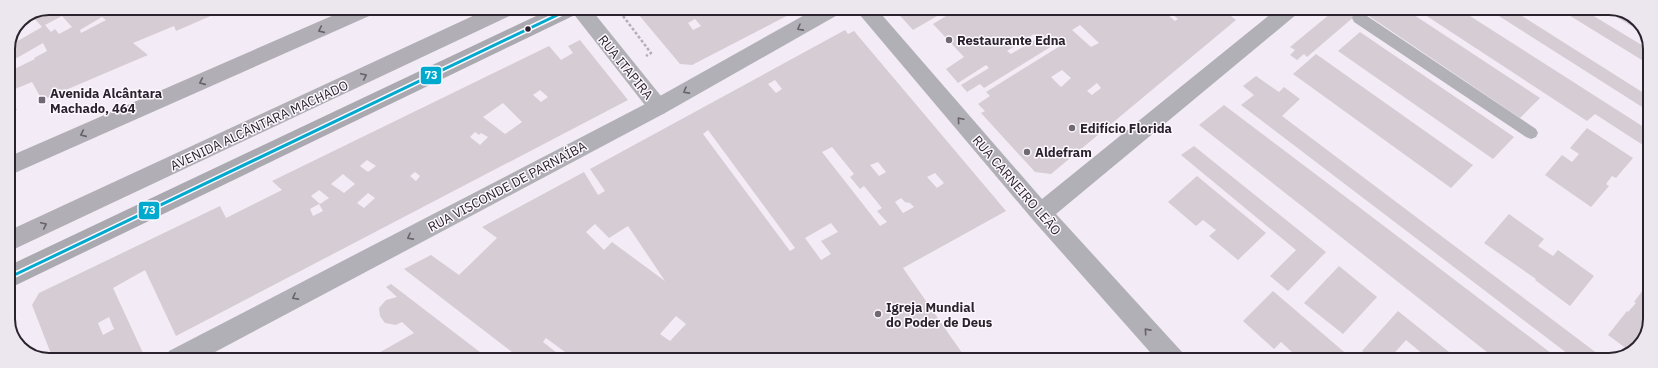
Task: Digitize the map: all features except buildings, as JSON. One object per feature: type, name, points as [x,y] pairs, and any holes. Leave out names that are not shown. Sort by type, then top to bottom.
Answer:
[{"type":"highway","points":[[15,164],[353,15]]},
{"type":"highway","name":"AVENIDA ALCÂNTARA MACHADO","points":[[15,239],[494,15]]},
{"type":"main road","points":[[15,275],[557,15]]},
{"type":"street","name":"RUA ITAPIRA","points":[[585,15],[658,106]]},
{"type":"street","name":"RUA VISCONDE DE PARNAÍBA","points":[[191,353],[658,106],[821,15]]},
{"type":"street","name":"RUA CARNEIRO LEÃO","points":[[870,15],[1040,213],[1167,353]]},
{"type":"street","points":[[1040,213],[1283,15]]},
{"type":"lane","points":[[1359,18],[1531,133]]},
{"type":"transit line","name":"73","points":[[15,275],[557,15]]},
{"type":"place","name":"Restaurante Edna","points":[[949,40]]},
{"type":"place","name":"Avenida Alcântara Machado, 464","points":[[42,100]]},
{"type":"place","name":"Edifício Florida","points":[[1072,128]]},
{"type":"place","name":"Aldefram","points":[[1027,152]]},
{"type":"place","name":"Igreja Mundial do Poder de Deus","points":[[878,314]]}]
